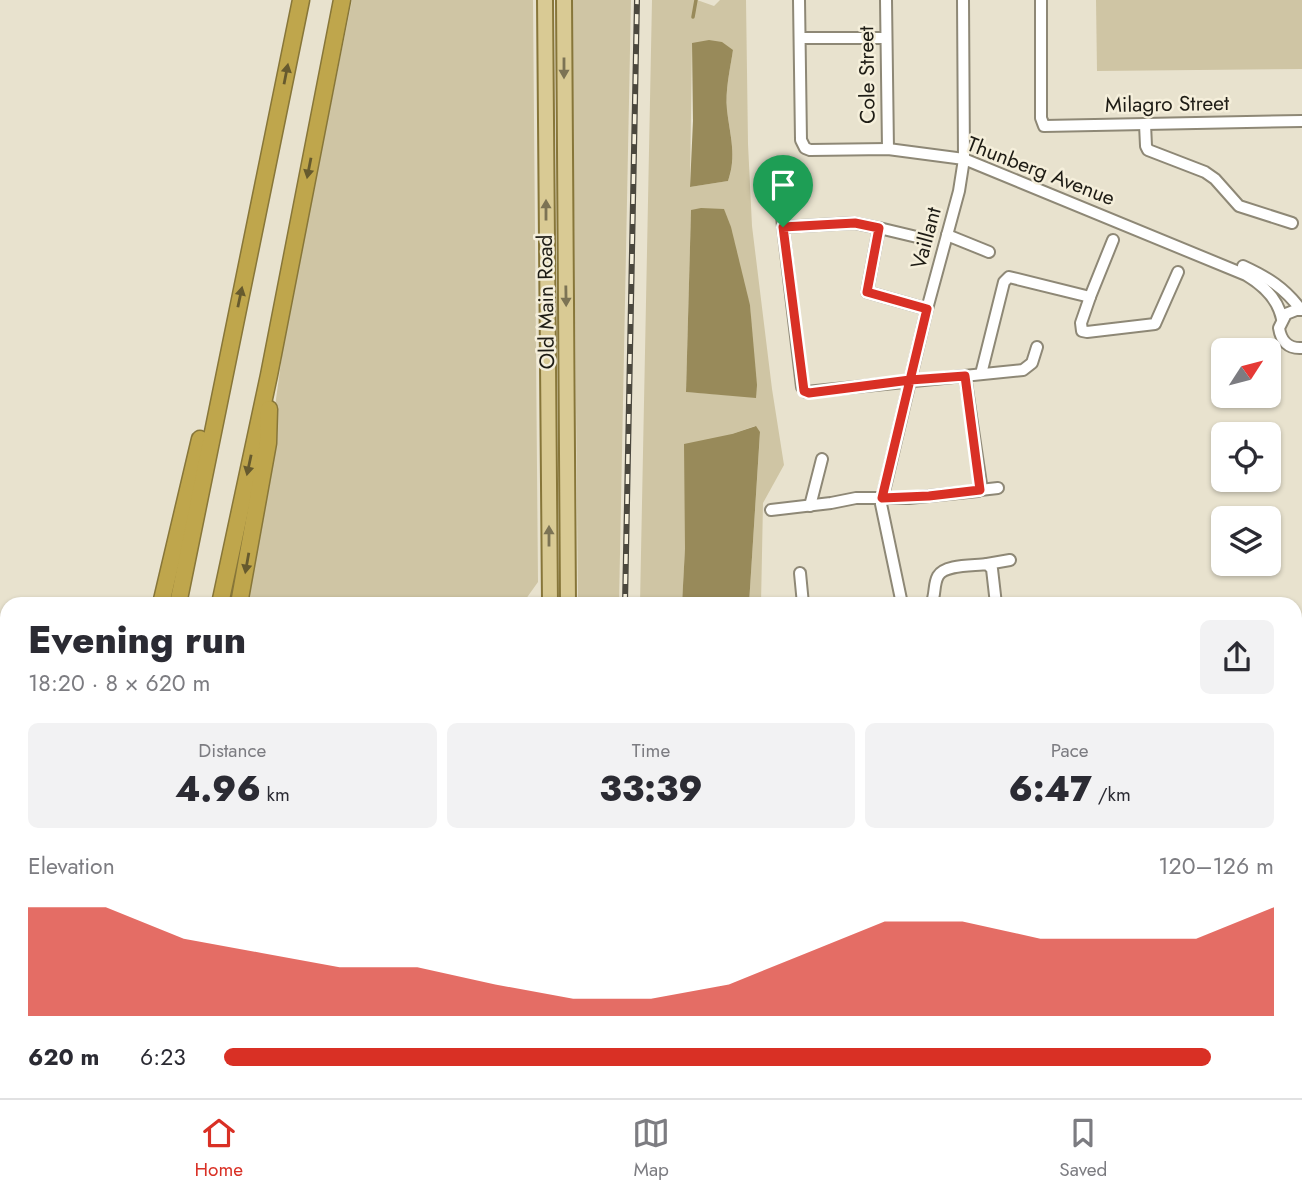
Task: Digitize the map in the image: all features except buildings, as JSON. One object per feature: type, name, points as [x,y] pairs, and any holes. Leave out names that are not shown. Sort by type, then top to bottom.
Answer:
[{"type":"highway","points":[[179,597],[301,0]]},
{"type":"highway","points":[[221,597],[269,374],[342,0]]},
{"type":"highway","points":[[163,597],[215,373],[232,334]]},
{"type":"highway","points":[[240,597],[268,443],[269,374]]},
{"type":"main road","name":"Old Main Road","points":[[545,0],[550,597]]},
{"type":"main road","name":"Old Main Road","points":[[564,0],[568,597]]},
{"type":"street","points":[[799,0],[800,38],[886,38]]},
{"type":"street","name":"Cole Street","points":[[886,0],[888,149]]},
{"type":"street","name":"Vaillant","points":[[900,597],[881,510],[882,498],[927,309],[959,191],[964,159],[963,0]]},
{"type":"street","name":"Milagro Street","points":[[1041,0],[1041,114],[1042,122],[1046,126],[1302,121]]},
{"type":"street","name":"Thunberg Avenue","points":[[800,38],[801,141],[805,148],[888,149],[964,159],[1176,244],[1209,251],[1224,265],[1257,282],[1275,300],[1282,318],[1279,328],[1283,341],[1293,348],[1302,348]]},
{"type":"street","points":[[1145,124],[1146,146],[1149,150],[1205,172],[1215,179],[1239,206],[1292,223]]},
{"type":"street","points":[[779,180],[804,391],[809,393],[910,380],[1023,370],[1032,363],[1037,347]]},
{"type":"street","points":[[783,227],[855,223],[921,238]]},
{"type":"street","points":[[879,228],[867,292],[927,309]]},
{"type":"street","points":[[947,235],[989,252]]},
{"type":"street","points":[[1113,240],[1081,323],[1085,332],[1153,325],[1159,319],[1178,272]]},
{"type":"street","name":"Thunberg Avenue","points":[[1224,265],[1274,282],[1290,295],[1301,310]]},
{"type":"street","points":[[981,374],[1006,279],[1016,277],[1090,298]]},
{"type":"street","points":[[1282,318],[1290,312],[1301,310]]},
{"type":"street","points":[[965,376],[980,490]]},
{"type":"street","points":[[810,506],[822,459]]},
{"type":"street","points":[[771,510],[856,498],[929,496],[998,488]]},
{"type":"street","points":[[934,597],[938,577],[943,571],[1010,560]]},
{"type":"street","points":[[987,564],[992,569],[995,597]]},
{"type":"street","points":[[800,573],[802,597]]},
{"type":"shaded area","points":[[352,0],[533,0],[538,582],[527,597],[249,597],[286,326]]},
{"type":"shaded area","points":[[572,0],[631,0],[619,597],[578,597]]},
{"type":"shaded area","points":[[652,0],[697,0],[714,6],[720,0],[746,0],[752,226],[784,465],[763,503],[761,597],[749,597],[760,433],[755,426],[732,434],[685,548],[682,597],[640,597]],"holes":[[[692,43],[733,50],[727,102],[732,146],[731,172],[728,181],[690,187]],[[691,210],[750,305],[755,397],[686,392]]]},
{"type":"shaded area","points":[[1096,0],[1302,0],[1302,69],[1097,71]]},
{"type":"shaded area","points":[[709,40],[722,42],[733,50],[727,102],[732,146],[731,172],[728,181],[690,187],[692,43]]},
{"type":"shaded area","points":[[724,209],[731,227],[750,305],[756,398],[686,392],[691,210]]},
{"type":"shaded area","points":[[756,426],[760,432],[749,597],[682,597],[685,548],[684,444]]},
{"type":"waterway","points":[[693,17],[696,0]]},
{"type":"railway","points":[[625,597],[637,0]]},
{"type":"route","points":[[783,227],[804,391],[809,393],[910,380],[882,498],[980,490],[965,376],[910,380],[927,309],[867,292],[879,228],[855,223],[783,227]]}]
